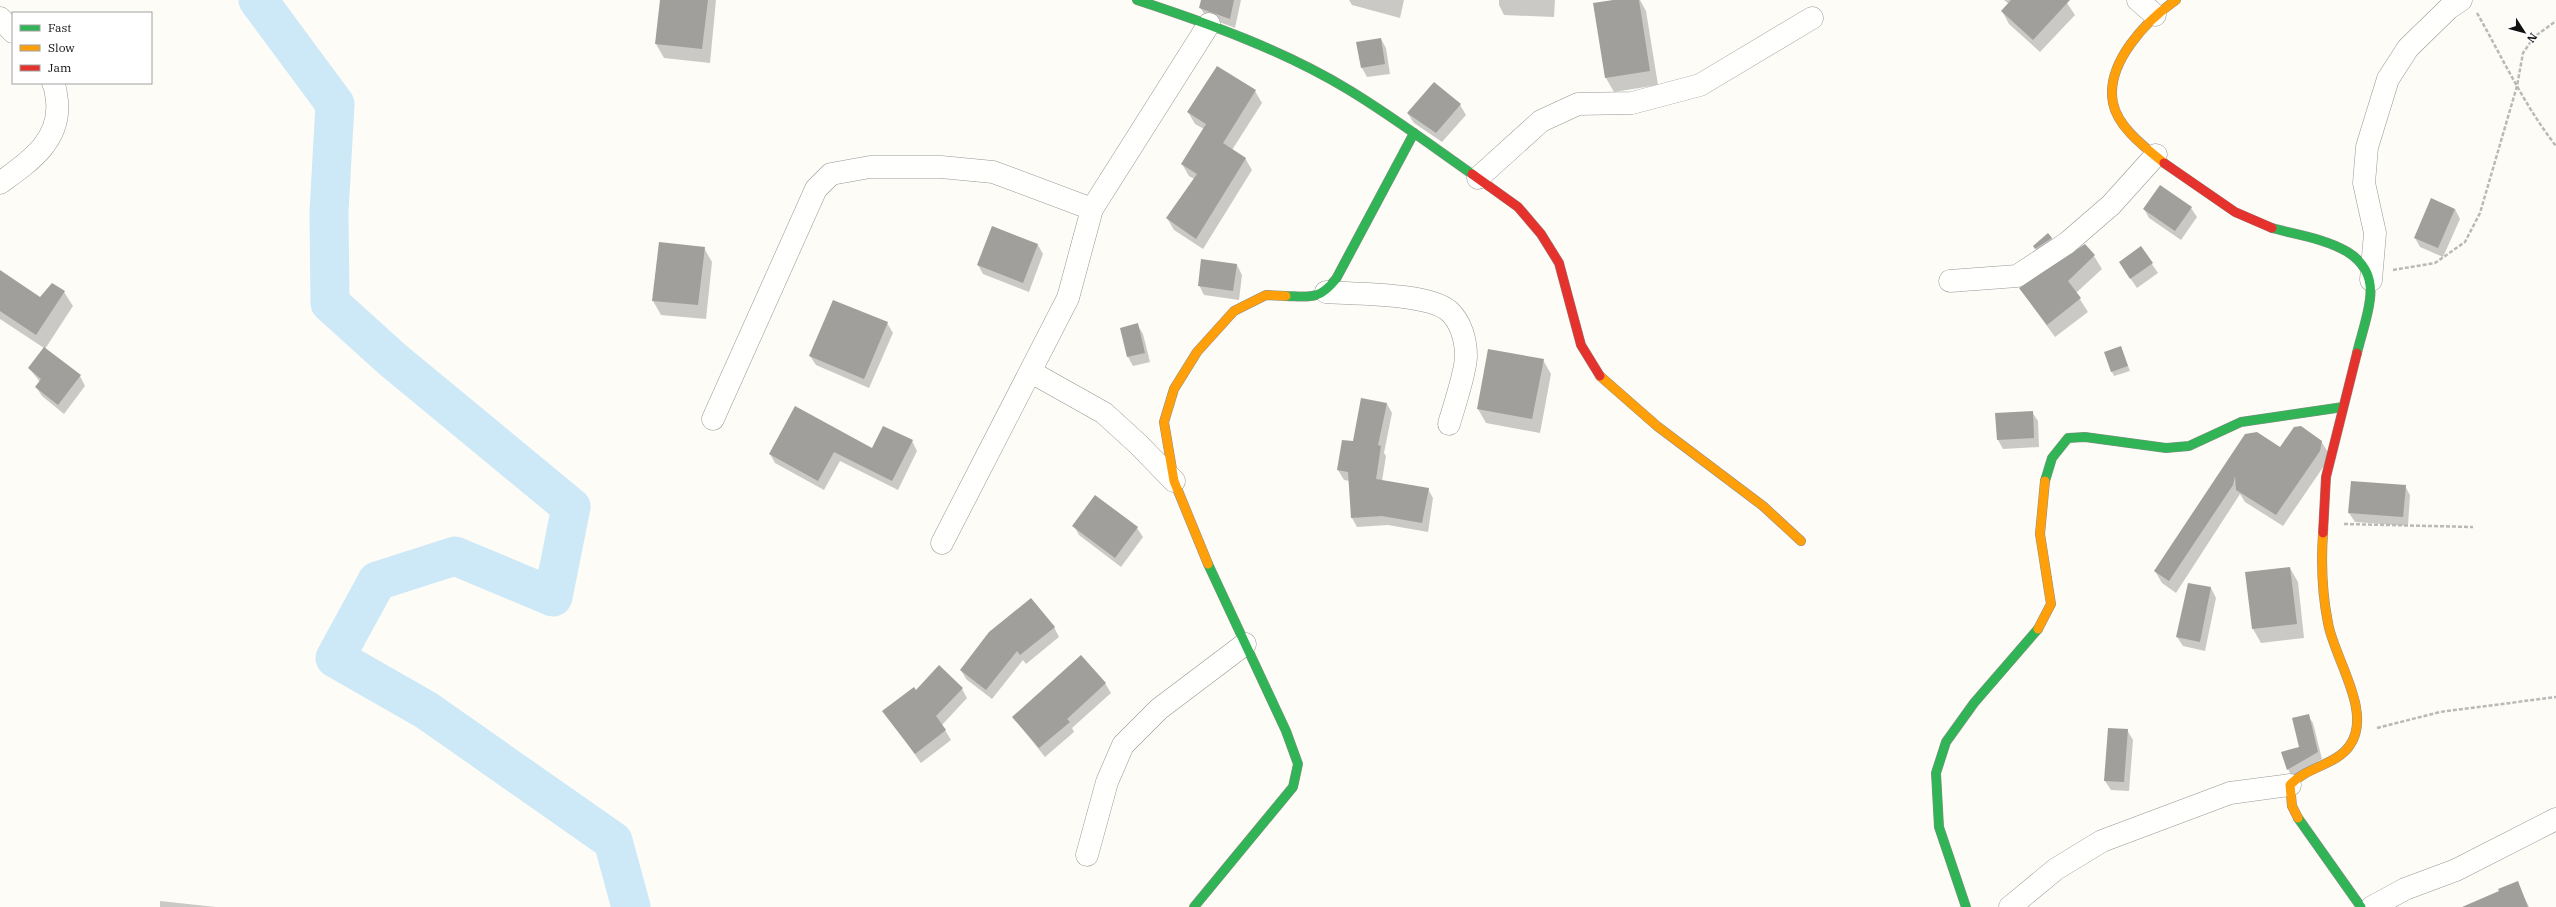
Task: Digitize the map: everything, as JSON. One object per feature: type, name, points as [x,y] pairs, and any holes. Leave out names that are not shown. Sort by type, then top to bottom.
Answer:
[{"type":"street","points":[[1137,0],[1210,24],[1283,55],[1349,90],[1414,132],[1518,207],[1541,234],[1559,263],[1581,345],[1603,380],[1657,426],[1763,506],[1800,542]]},
{"type":"street","points":[[2138,0],[2155,15]]},
{"type":"street","points":[[2176,0],[2155,15],[2139,32],[2125,58],[2113,87],[2113,105],[2119,118],[2156,155],[2180,176],[2215,201],[2251,220],[2338,247],[2357,257],[2372,277]]},
{"type":"street","points":[[2361,907],[2302,827],[2292,806],[2290,785],[2297,776],[2344,752],[2351,744],[2355,734],[2358,718],[2347,676],[2328,625],[2320,569],[2326,477],[2370,300],[2375,233],[2364,183],[2367,147],[2388,78],[2408,48],[2456,4]]},
{"type":"street","points":[[0,18],[12,31]]},
{"type":"street","points":[[1478,178],[1541,121],[1578,104],[1632,103],[1700,85],[1812,18]]},
{"type":"street","points":[[942,543],[973,479],[1031,372],[1068,298],[1092,209],[1210,24]]},
{"type":"street","points":[[0,183],[33,159],[52,135],[58,114],[53,84]]},
{"type":"street","points":[[1194,907],[1293,787],[1298,764],[1286,731],[1195,537],[1174,482],[1164,422],[1174,388],[1197,352],[1234,311],[1266,295],[1315,297],[1326,292],[1336,279],[1414,132]]},
{"type":"street","points":[[1950,281],[2017,276],[2067,243],[2111,205],[2156,155]]},
{"type":"street","points":[[713,419],[816,189],[831,174],[870,167],[941,168],[993,172],[1092,209]]},
{"type":"street","points":[[1326,292],[1411,299],[1429,302],[1449,311],[1463,332],[1466,357],[1449,424]]},
{"type":"street","points":[[1031,372],[1104,413],[1138,444],[1174,482]]},
{"type":"street","points":[[1966,907],[1939,827],[1936,773],[1946,742],[1974,703],[2040,627],[2051,604],[2040,534],[2044,486],[2052,458],[2061,444],[2068,438],[2085,437],[2166,448],[2189,446],[2241,422],[2343,407]]},
{"type":"street","points":[[1087,855],[1107,782],[1123,745],[1159,709],[1245,644]]},
{"type":"street","points":[[2010,907],[2056,869],[2102,841],[2230,793],[2290,785]]},
{"type":"street","points":[[2372,907],[2405,889],[2456,870],[2556,819]]},
{"type":"path","points":[[2456,4],[2517,86],[2542,128],[2556,146]]},
{"type":"path","points":[[2372,277],[2435,263],[2465,242],[2480,213],[2517,86],[2523,53],[2534,37],[2556,21]]},
{"type":"path","points":[[2324,524],[2473,527]]},
{"type":"path","points":[[2355,734],[2440,712],[2556,697]]},
{"type":"building","points":[[660,0],[708,0],[702,49],[655,44]]},
{"type":"building","points":[[1201,0],[1234,0],[1230,19],[1199,8]]},
{"type":"building","points":[[1613,0],[1639,0],[1650,71],[1605,78],[1593,3]]},
{"type":"building","points":[[2011,0],[2070,0],[2033,40],[2001,11]]},
{"type":"building","points":[[1381,38],[1385,64],[1361,68],[1356,42]]},
{"type":"building","points":[[1217,66],[1256,90],[1223,143],[1246,158],[1196,239],[1166,218],[1197,174],[1181,164],[1206,124],[1187,112]]},
{"type":"building","points":[[1434,82],[1461,104],[1436,133],[1407,113]]},
{"type":"building","points":[[2160,185],[2192,207],[2175,231],[2143,209]]},
{"type":"building","points":[[2431,198],[2455,209],[2438,248],[2414,238]]},
{"type":"building","points":[[992,226],[1038,244],[1023,283],[977,265]]},
{"type":"building","points":[[2048,233],[2052,238],[2035,249],[2033,246]]},
{"type":"building","points":[[659,242],[705,247],[698,305],[652,301]]},
{"type":"building","points":[[2085,244],[2095,255],[2068,281],[2081,298],[2047,325],[2019,288]]},
{"type":"building","points":[[2141,246],[2153,263],[2130,279],[2119,262]]},
{"type":"building","points":[[1201,259],[1237,264],[1233,291],[1198,286]]},
{"type":"building","points":[[0,270],[40,297],[52,283],[65,291],[36,335],[0,311]]},
{"type":"building","points":[[833,300],[888,322],[864,379],[809,356]]},
{"type":"building","points":[[1138,323],[1145,353],[1127,357],[1120,328]]},
{"type":"building","points":[[2121,346],[2128,366],[2111,372],[2104,352]]},
{"type":"building","points":[[44,347],[81,375],[58,405],[35,387],[41,379],[28,368]]},
{"type":"building","points":[[1488,349],[1544,359],[1532,419],[1477,409]]},
{"type":"building","points":[[1361,398],[1387,403],[1378,445],[1381,446],[1376,479],[1429,488],[1422,523],[1382,516],[1351,518],[1348,472],[1337,470],[1342,440],[1353,441]]},
{"type":"building","points":[[795,406],[872,448],[883,426],[913,440],[892,481],[834,452],[818,481],[769,454]]},
{"type":"building","points":[[2033,411],[2034,438],[1997,440],[1995,413]]},
{"type":"building","points":[[2301,426],[2322,441],[2320,451],[2276,515],[2236,490],[2235,476],[2233,485],[2169,581],[2154,571],[2245,434],[2257,432],[2280,447],[2294,427]]},
{"type":"building","points":[[2351,481],[2406,485],[2403,517],[2348,513]]},
{"type":"building","points":[[1095,495],[1138,527],[1115,558],[1072,526]]},
{"type":"building","points":[[2290,567],[2297,624],[2252,629],[2245,572]]},
{"type":"building","points":[[2188,583],[2211,587],[2200,642],[2176,637]]},
{"type":"building","points":[[1031,598],[1055,627],[1020,655],[1017,651],[986,690],[960,670],[989,632]]},
{"type":"building","points":[[1081,655],[1106,683],[1067,719],[1070,722],[1039,748],[1012,717]]},
{"type":"building","points":[[939,665],[963,688],[936,716],[946,730],[915,754],[882,711],[914,687],[916,690]]},
{"type":"building","points":[[2309,714],[2318,752],[2287,770],[2281,752],[2299,747],[2292,718]]},
{"type":"building","points":[[2108,728],[2128,729],[2124,782],[2104,781]]},
{"type":"building","points":[[2518,881],[2528,907],[2462,907],[2499,891],[2498,889]]},
{"type":"waterway","points":[[258,0],[335,104],[329,212],[330,303],[393,360],[571,507],[553,597],[455,556],[377,581],[335,658],[426,710],[613,841],[631,907]]},
{"type":"traffic: fast","points":[[1137,0],[1219,28],[1298,62],[1349,90],[1381,110],[1472,174]]},
{"type":"traffic: fast","points":[[1286,296],[1314,296],[1325,291],[1336,279],[1414,133]]},
{"type":"traffic: fast","points":[[2272,228],[2305,236],[2338,247],[2352,255],[2363,266],[2369,281],[2370,299],[2357,353]]},
{"type":"traffic: fast","points":[[2045,481],[2052,458],[2068,438],[2085,437],[2166,448],[2189,446],[2241,422],[2343,407]]},
{"type":"traffic: fast","points":[[1194,907],[1293,787],[1298,764],[1286,731],[1208,564]]},
{"type":"traffic: fast","points":[[1966,907],[1939,827],[1936,773],[1946,742],[1974,703],[2038,629]]},
{"type":"traffic: fast","points":[[2298,818],[2361,907]]},
{"type":"traffic: slow","points":[[2164,163],[2141,144],[2121,121],[2113,103],[2112,88],[2115,73],[2131,44],[2153,19],[2176,0]]},
{"type":"traffic: slow","points":[[1208,564],[1174,481],[1164,422],[1174,389],[1197,352],[1234,311],[1266,295],[1286,296]]},
{"type":"traffic: slow","points":[[1600,376],[1657,426],[1763,506],[1801,541]]},
{"type":"traffic: slow","points":[[2038,629],[2051,604],[2040,534],[2045,481]]},
{"type":"traffic: slow","points":[[2298,818],[2292,806],[2290,785],[2304,774],[2330,762],[2344,752],[2350,745],[2356,732],[2357,717],[2355,701],[2332,637],[2324,600],[2322,578],[2323,533]]},
{"type":"traffic: jam","points":[[2164,163],[2235,212],[2272,228]]},
{"type":"traffic: jam","points":[[1472,174],[1518,207],[1541,234],[1559,263],[1581,345],[1600,376]]},
{"type":"traffic: jam","points":[[2323,533],[2326,477],[2357,353]]}]
